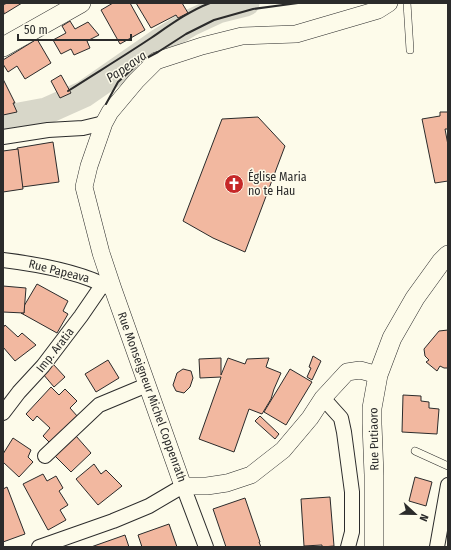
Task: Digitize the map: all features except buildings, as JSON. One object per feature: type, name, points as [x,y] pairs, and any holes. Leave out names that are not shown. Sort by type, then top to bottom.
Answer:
[{"type":"main road","points":[[3,47],[81,3]]},
{"type":"main road","name":"Rue Putiaoro","points":[[374,547],[372,408],[378,375],[392,338],[415,298],[441,262],[448,255]]},
{"type":"street","name":"Rue Monseigneur Michel Coppenrath","points":[[378,375],[360,370],[347,372],[323,398],[310,418],[283,450],[251,476],[227,483],[207,486],[183,486],[147,385],[108,286],[84,187],[89,166],[104,123],[110,112],[136,81],[156,61],[202,46],[242,36],[296,34],[378,10],[389,3]]},
{"type":"street","points":[[3,138],[48,130],[83,128],[104,123]]},
{"type":"street","name":"Rue Papeava","points":[[3,260],[26,262],[71,273],[108,286]]},
{"type":"street","name":"Imp. Aratia","points":[[3,413],[19,392],[44,366],[81,316],[108,286]]},
{"type":"street","points":[[45,456],[99,405],[147,385]]},
{"type":"street","points":[[323,398],[340,418],[344,432],[352,492],[352,532],[348,547]]},
{"type":"street","points":[[437,547],[448,485]]},
{"type":"street","points":[[39,547],[113,521],[149,506],[183,486],[206,547]]},
{"type":"lane","points":[[407,3],[410,50]]},
{"type":"lane","points":[[415,451],[448,466]]},
{"type":"waterway","name":"Papeava","points":[[3,119],[46,111],[84,94],[159,42],[190,23],[218,10],[246,3]]},
{"type":"wall","points":[[68,91],[180,19],[210,3]]},
{"type":"wall","points":[[106,104],[118,82],[141,61],[186,34],[214,20],[253,9],[298,3]]},
{"type":"place","name":"Église Maria no te Hau","points":[[234,184]]}]
